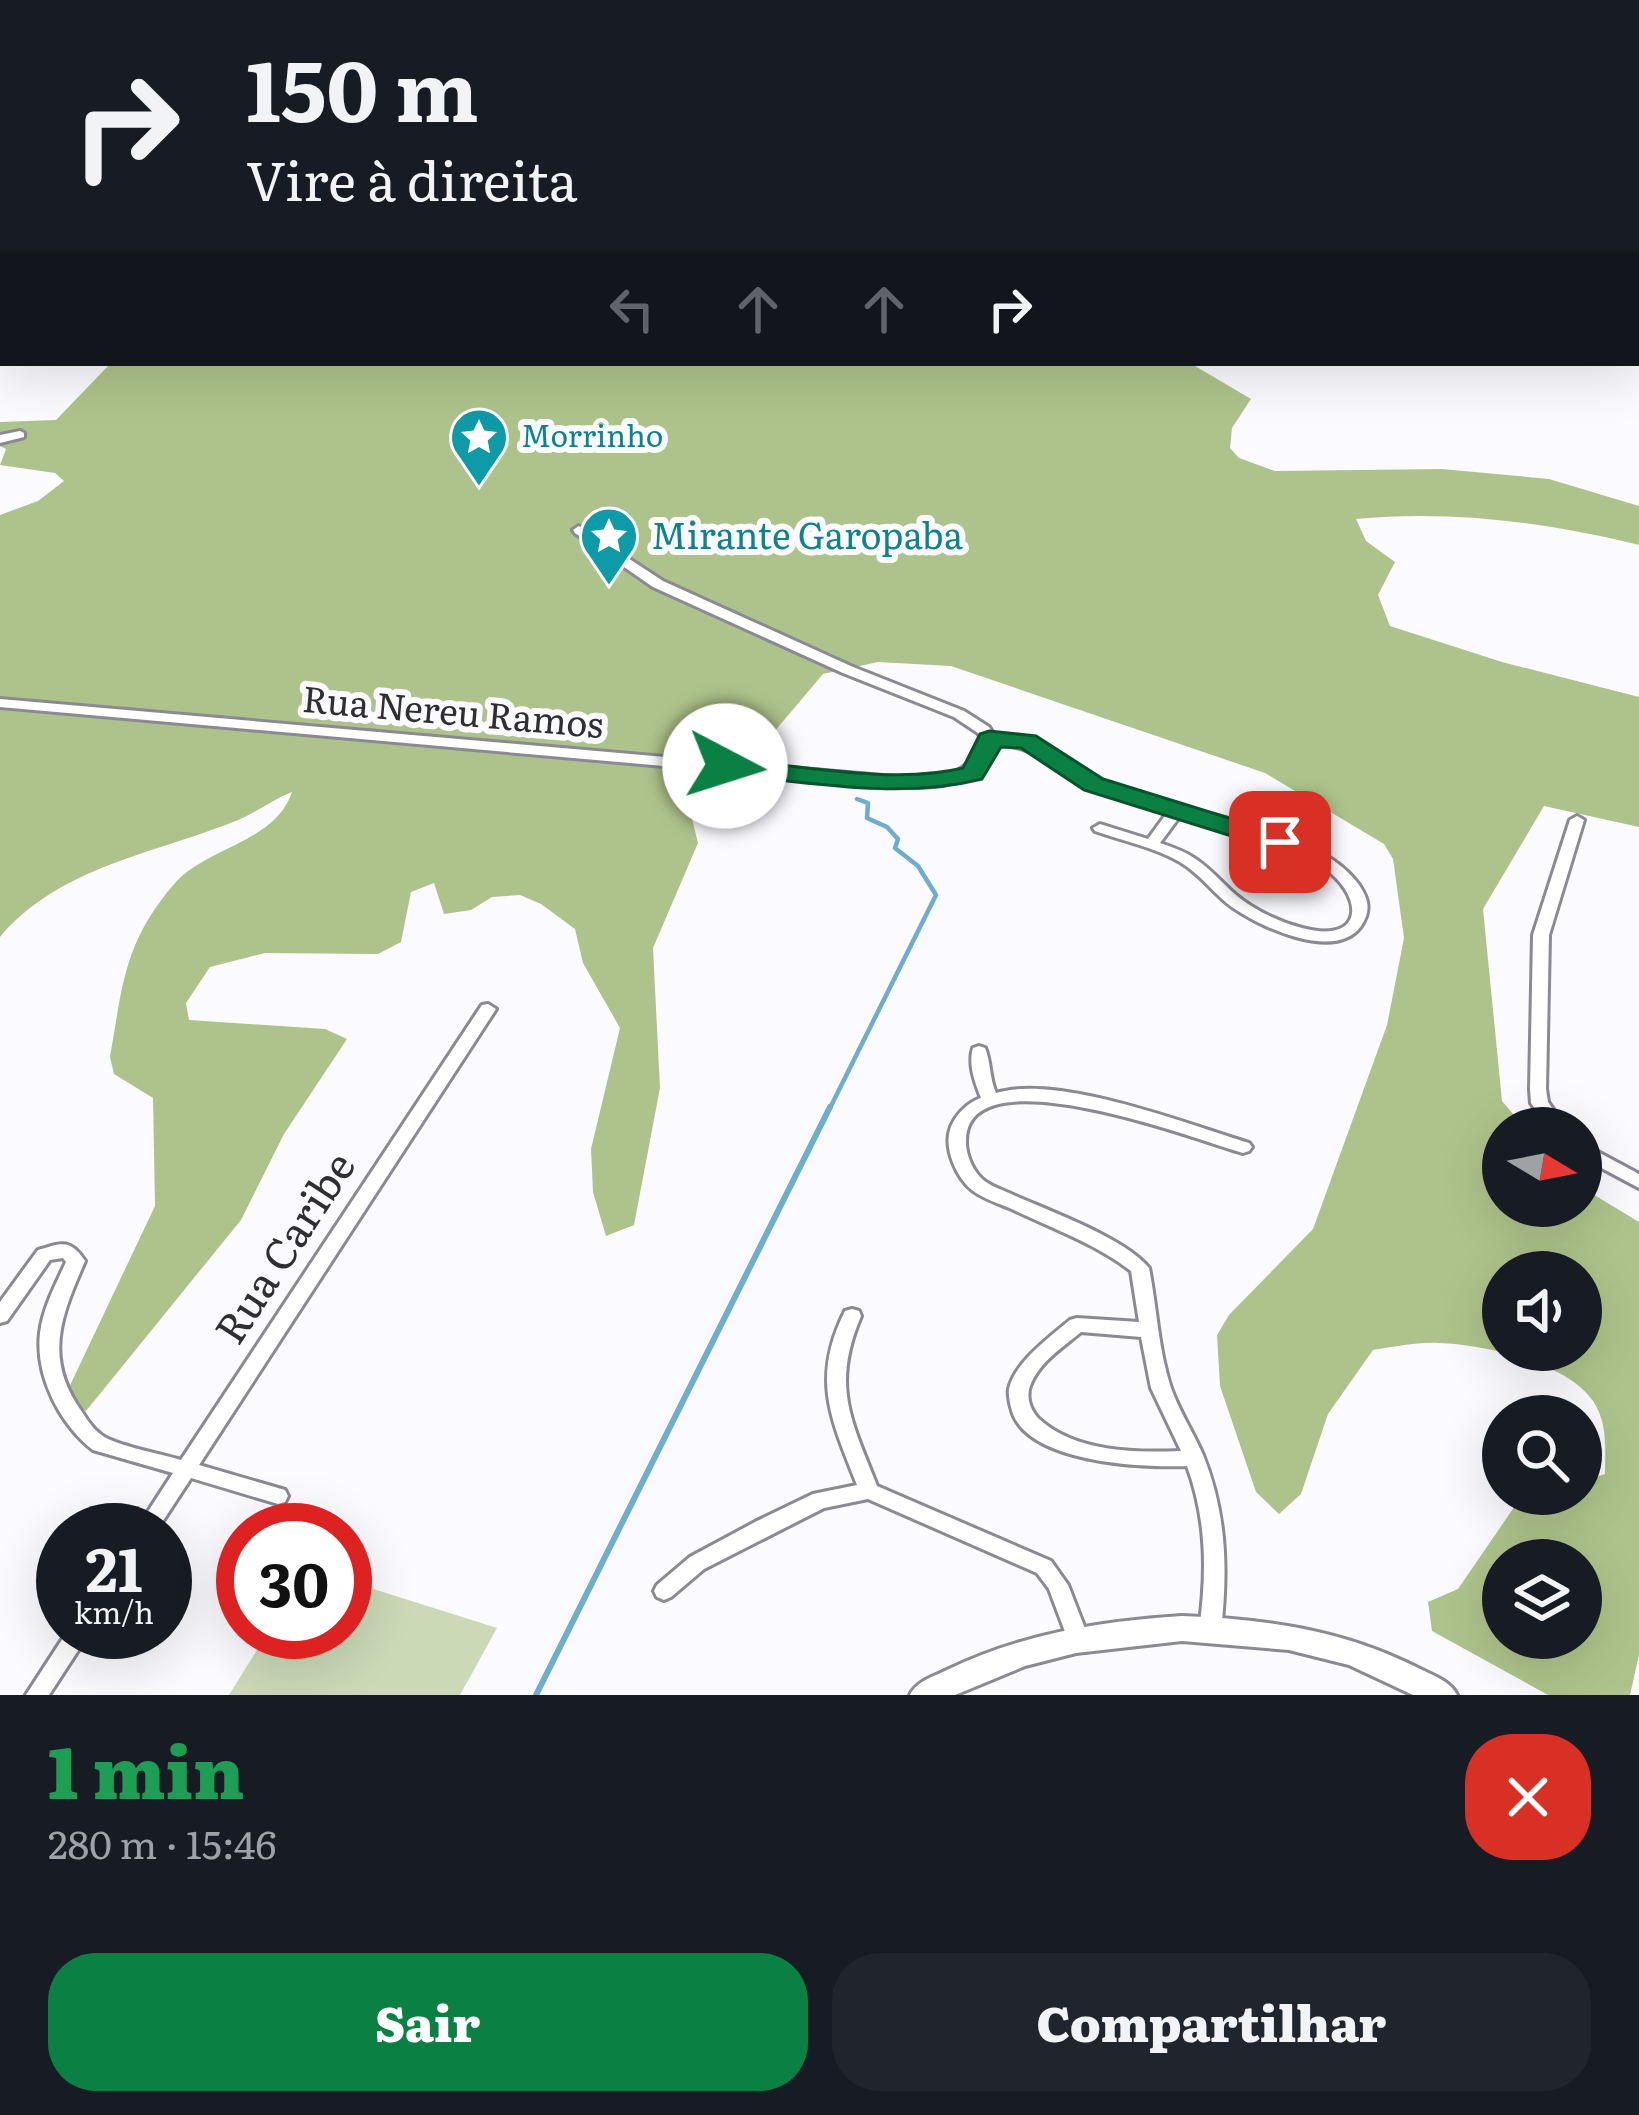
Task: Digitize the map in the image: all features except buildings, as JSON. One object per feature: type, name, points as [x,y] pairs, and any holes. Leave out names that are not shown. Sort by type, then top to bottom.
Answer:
[{"type":"main road","points":[[926,1695],[1006,1658],[1078,1640],[1210,1630],[1343,1650],[1442,1695]]},
{"type":"street","points":[[0,440],[20,435]]},
{"type":"street","points":[[579,530],[658,584],[848,670],[959,714],[984,730],[989,739],[1036,744],[1094,784],[1317,859],[1353,888],[1362,904],[1356,924],[1327,937],[1294,932],[1241,907],[1201,868],[1100,828]]},
{"type":"street","name":"Rua Nereu Ramos","points":[[0,703],[855,779],[960,778],[980,766],[989,739]]},
{"type":"street","points":[[1151,845],[1177,811]]},
{"type":"street","points":[[1543,1107],[1538,1089],[1541,935],[1577,820]]},
{"type":"street","name":"Rua Caribe","points":[[164,1503],[488,1009]]},
{"type":"street","points":[[979,1052],[981,1077],[990,1098]]},
{"type":"street","points":[[1210,1630],[1218,1550],[1194,1458],[1162,1390],[1147,1330],[1140,1268],[1128,1256],[978,1186],[965,1172],[957,1150],[958,1130],[965,1116],[990,1098],[1029,1091],[1243,1147]]},
{"type":"street","points":[[1602,1161],[1639,1183]]},
{"type":"street","points":[[0,1316],[44,1255],[67,1250],[76,1261],[47,1340],[75,1423],[100,1444],[278,1496]]},
{"type":"street","points":[[852,1316],[833,1358],[833,1387],[869,1491]]},
{"type":"street","points":[[1147,1330],[1077,1325],[1022,1376],[1015,1394],[1018,1411],[1042,1434],[1089,1454],[1152,1463],[1194,1458]]},
{"type":"street","points":[[664,1591],[697,1563],[783,1518],[820,1500],[869,1491],[1044,1567],[1058,1586],[1078,1640]]},
{"type":"street","points":[[38,1695],[61,1659]]},
{"type":"green space","points":[[108,366],[1195,366],[1251,399],[1232,428],[1230,448],[1239,458],[1275,471],[1442,469],[1549,479],[1639,506],[1639,545],[1498,520],[1356,519],[1366,541],[1395,562],[1378,595],[1390,626],[1502,662],[1639,697],[1639,827],[1544,806],[1483,909],[1502,1101],[1507,1107],[1482,1107],[1482,1227],[1602,1227],[1602,1200],[1639,1222],[1639,1655],[1630,1695],[1548,1695],[1483,1659],[1602,1659],[1602,1539],[1492,1539],[1509,1515],[1602,1515],[1602,1395],[1587,1395],[1554,1371],[1602,1371],[1602,1251],[1482,1251],[1482,1348],[1431,1343],[1373,1350],[1328,1414],[1301,1494],[1279,1514],[1256,1492],[1220,1386],[1217,1335],[1229,1315],[1313,1229],[1387,1025],[1404,938],[1393,859],[1384,844],[1265,773],[951,666],[878,662],[823,674],[753,757],[729,757],[693,784],[687,799],[698,843],[653,948],[660,1088],[634,1225],[606,1236],[593,1192],[591,1149],[620,1028],[583,963],[575,929],[541,904],[520,895],[492,897],[471,910],[444,914],[434,883],[411,892],[401,942],[378,954],[265,953],[210,967],[186,1003],[189,1020],[325,1029],[347,1039],[284,1134],[241,1220],[86,1411],[64,1398],[155,1206],[153,1098],[114,1074],[110,1057],[135,944],[175,883],[271,822],[292,792],[233,822],[79,878],[24,913],[0,937],[0,515],[38,501],[64,481],[55,473],[0,465],[6,449],[0,446],[0,422],[56,420]]},
{"type":"green space","points":[[1482,1554],[1482,1659],[1432,1631],[1428,1602],[1458,1589]]},
{"type":"green space","points":[[372,1589],[497,1628],[460,1695],[229,1695],[251,1659],[372,1659]]},
{"type":"waterway","points":[[829,1110],[936,895],[918,866],[895,848],[898,839],[887,827],[867,818],[868,803],[857,799]]},
{"type":"waterway","points":[[536,1695],[830,1107]]},
{"type":"place","name":"Morrinho","points":[[479,488]]},
{"type":"place","name":"Mirante Garopaba","points":[[609,587]]},
{"type":"route","points":[[725,766],[855,779],[945,780],[960,778],[980,766],[989,739],[1013,739],[1048,750],[1094,784],[1280,842]]}]
